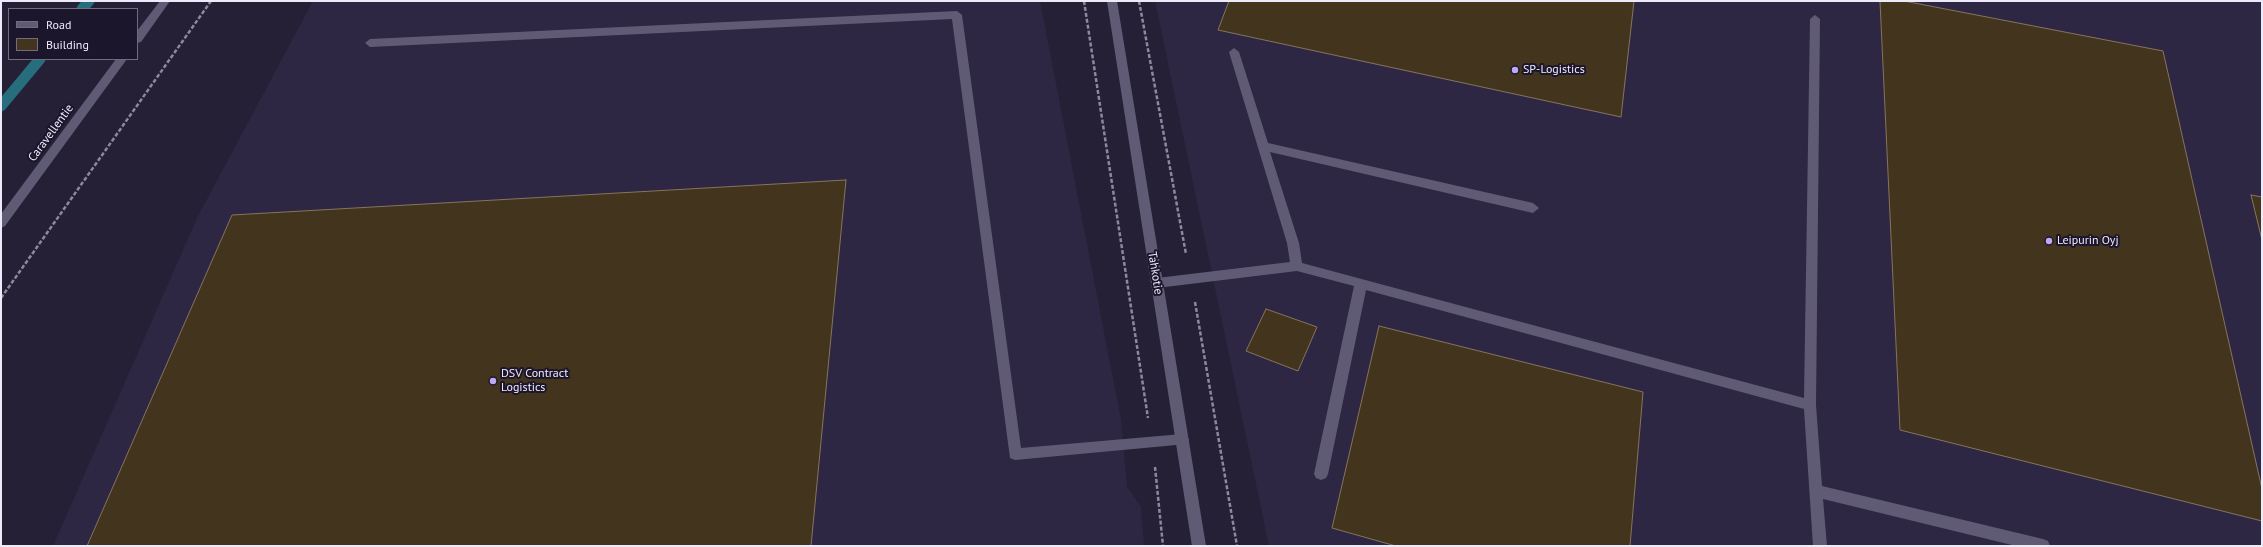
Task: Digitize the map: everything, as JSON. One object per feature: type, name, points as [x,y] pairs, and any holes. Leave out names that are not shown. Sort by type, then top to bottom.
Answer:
[{"type":"street","points":[[138,38],[165,1]]},
{"type":"street","name":"Tahkotie","points":[[1112,1],[1199,546]]},
{"type":"street","points":[[370,43],[957,15],[1016,454],[1182,440]]},
{"type":"street","points":[[1815,19],[1810,405],[1820,546]]},
{"type":"street","points":[[1234,52],[1293,243],[1297,266]]},
{"type":"street","name":"Caravellentie","points":[[1,223],[121,60]]},
{"type":"street","points":[[1264,146],[1533,208]]},
{"type":"street","points":[[1157,283],[1297,266],[1810,405]]},
{"type":"street","points":[[1321,474],[1361,283]]},
{"type":"street","points":[[1816,490],[2043,546]]},
{"type":"path","points":[[1,298],[212,1]]},
{"type":"path","points":[[1084,1],[1152,443],[1163,546]]},
{"type":"shaded area","points":[[313,1],[1040,1],[1121,420],[1127,487],[1141,507],[1144,546],[53,546],[198,216]]},
{"type":"shaded area","points":[[1155,1],[2262,1],[2262,546],[1269,546]]},
{"type":"building","name":"SP-Logistics","points":[[1229,1],[1634,1],[1621,117],[1218,30]]},
{"type":"building","name":"Leipurin Oyj","points":[[1880,1],[1904,1],[2163,51],[2262,489],[2262,521],[1900,430]]},
{"type":"building","name":"DSV Contract Logistics","points":[[846,180],[811,546],[87,546],[232,215]]},
{"type":"building","points":[[2251,195],[2262,197],[2262,240]]},
{"type":"building","points":[[1266,309],[1317,327],[1298,371],[1246,351]]},
{"type":"building","points":[[1379,326],[1643,392],[1630,546],[1396,546],[1332,528]]},
{"type":"waterway","points":[[83,8],[89,1]]},
{"type":"waterway","points":[[1,106],[39,60]]},
{"type":"place","name":"SP-Logistics","points":[[1515,70]]},
{"type":"place","name":"Leipurin Oyj","points":[[2049,241]]},
{"type":"place","name":"DSV Contract Logistics","points":[[493,381]]}]
